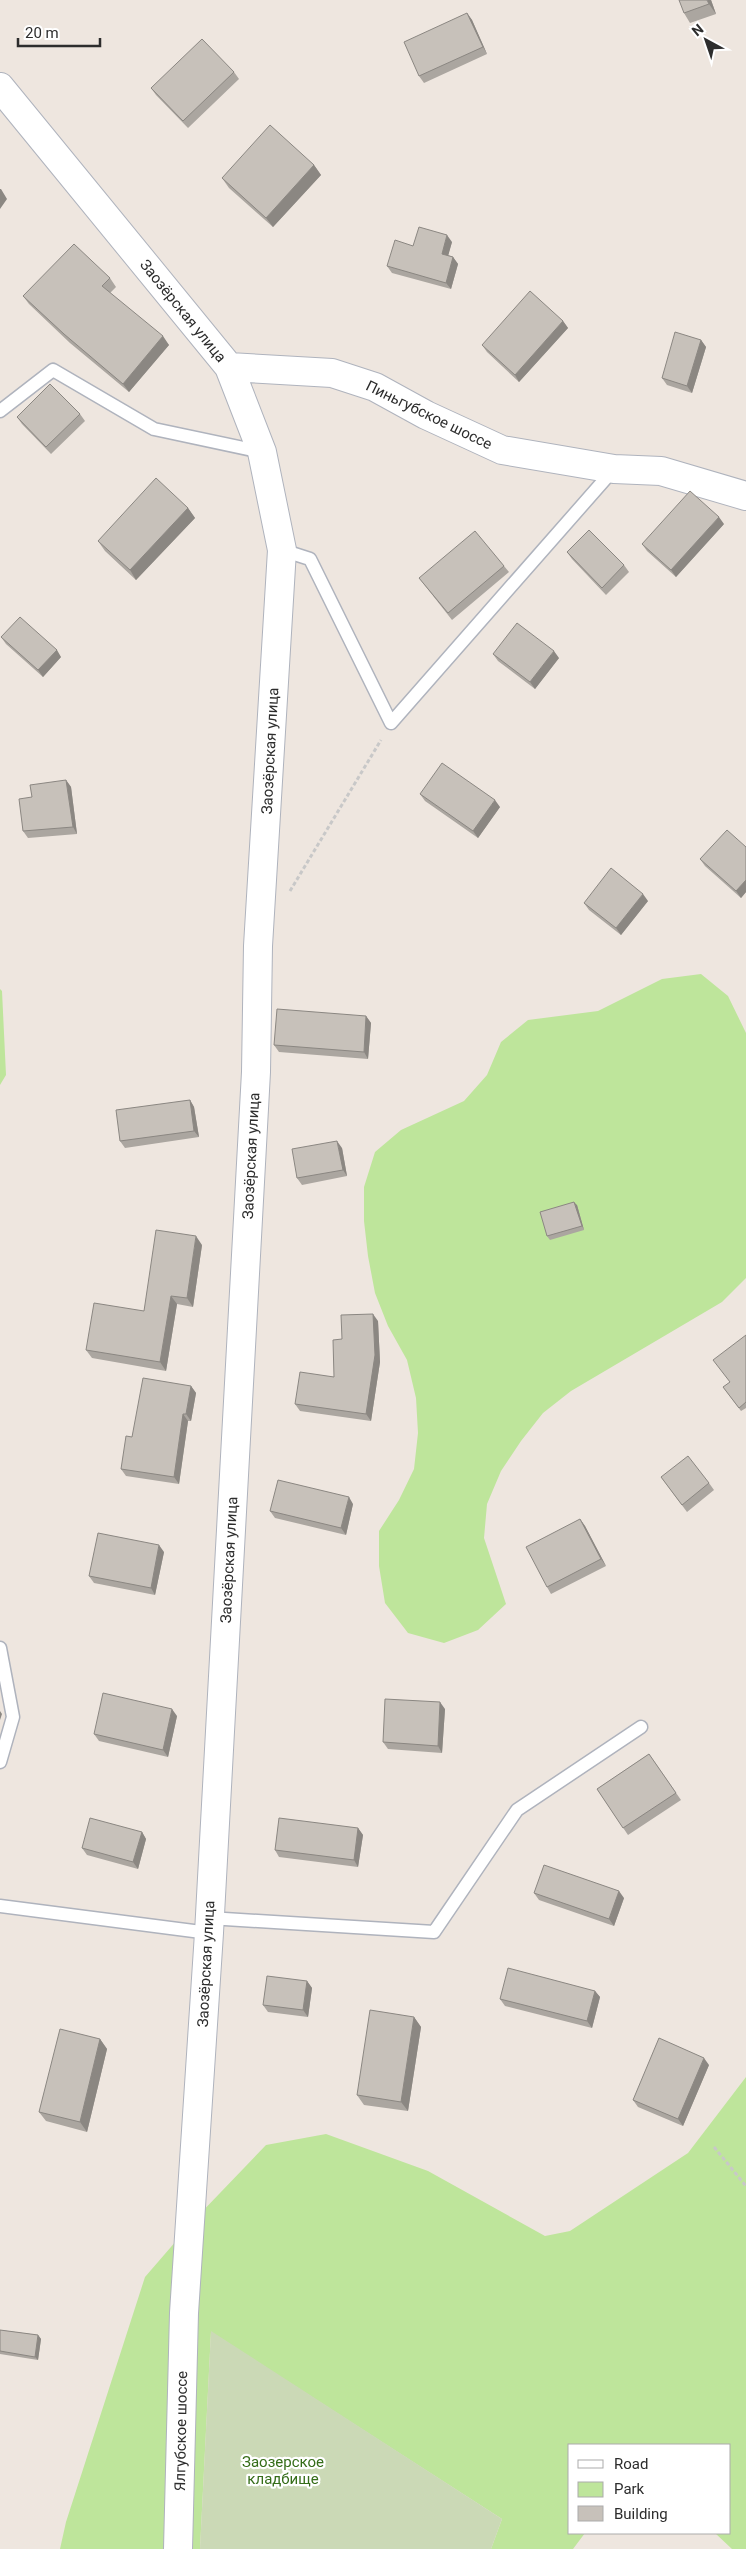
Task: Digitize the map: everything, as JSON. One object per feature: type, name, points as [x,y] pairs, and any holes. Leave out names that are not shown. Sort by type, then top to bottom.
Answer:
[{"type":"street","name":"Заозёрская улица","points":[[0,87],[229,367],[262,452],[282,550],[258,946],[256,1072],[209,1925],[184,2313]]},
{"type":"street","name":"Пиньгубское шоссе","points":[[229,367],[332,373],[375,387],[426,415],[502,450],[614,469],[661,471],[746,496]]},
{"type":"street","name":"Ялгубское шоссе","points":[[178,2549],[184,2313]]},
{"type":"lane","points":[[0,411],[53,370],[154,429],[262,452]]},
{"type":"lane","points":[[282,550],[310,559],[391,723],[614,469]]},
{"type":"lane","points":[[0,1648],[13,1717],[0,1762]]},
{"type":"lane","points":[[0,1906],[209,1925],[434,1932],[517,1810],[641,1727]]},
{"type":"path","points":[[289,894],[391,723]]},
{"type":"path","points":[[714,2147],[746,2186]]},
{"type":"green space","points":[[701,974],[728,996],[746,1033],[746,1278],[722,1302],[571,1391],[543,1413],[501,1471],[487,1504],[484,1538],[506,1604],[478,1630],[444,1643],[408,1633],[385,1603],[379,1566],[379,1531],[399,1500],[414,1469],[418,1433],[416,1398],[407,1360],[388,1326],[375,1293],[368,1256],[364,1221],[364,1187],[375,1152],[401,1130],[464,1101],[487,1075],[501,1042],[528,1020],[598,1011],[662,979]]},
{"type":"green space","points":[[0,989],[2,991],[6,1075],[0,1085]]},
{"type":"green space","points":[[746,2077],[746,2549],[732,2549],[716,2534],[731,2534],[731,2444],[568,2444],[568,2534],[584,2534],[573,2549],[491,2549],[502,2519],[211,2332],[200,2549],[60,2549],[66,2522],[145,2277],[196,2218],[266,2145],[326,2134],[428,2171],[545,2236],[570,2231],[688,2153]]},
{"type":"green space","name":"Заозерское кладбище","points":[[211,2331],[502,2519],[491,2549],[200,2549]]},
{"type":"building","points":[[679,0],[707,0],[709,4],[684,13]]},
{"type":"building","points":[[467,13],[483,47],[419,76],[404,42]]},
{"type":"building","points":[[202,39],[234,72],[183,121],[151,88]]},
{"type":"building","points":[[270,125],[314,165],[266,218],[222,178]]},
{"type":"building","points":[[419,227],[447,235],[442,254],[453,257],[446,283],[387,266],[395,240],[413,246]]},
{"type":"building","points":[[74,244],[110,278],[102,286],[163,336],[123,384],[23,296]]},
{"type":"building","points":[[530,291],[563,321],[515,375],[482,345]]},
{"type":"building","points":[[675,332],[701,340],[687,386],[662,378]]},
{"type":"building","points":[[50,384],[80,414],[46,447],[17,417]]},
{"type":"building","points":[[156,478],[188,508],[130,570],[98,541]]},
{"type":"building","points":[[690,491],[719,517],[671,570],[642,544]]},
{"type":"building","points":[[589,530],[624,565],[602,588],[567,552]]},
{"type":"building","points":[[475,531],[504,566],[448,613],[419,578]]},
{"type":"building","points":[[20,617],[57,650],[38,670],[1,637]]},
{"type":"building","points":[[517,623],[554,651],[530,682],[493,654]]},
{"type":"building","points":[[442,763],[495,800],[473,831],[420,794]]},
{"type":"building","points":[[66,780],[73,827],[23,831],[19,799],[32,797],[30,785]]},
{"type":"building","points":[[727,830],[746,847],[746,880],[736,891],[700,859]]},
{"type":"building","points":[[611,868],[643,894],[616,928],[584,903]]},
{"type":"building","points":[[277,1009],[366,1016],[364,1052],[274,1045]]},
{"type":"building","points":[[190,1100],[194,1131],[120,1141],[116,1110]]},
{"type":"building","points":[[337,1141],[343,1170],[297,1178],[292,1149]]},
{"type":"building","points":[[574,1202],[582,1226],[547,1236],[540,1212]]},
{"type":"building","points":[[156,1230],[196,1236],[187,1298],[171,1296],[160,1362],[86,1350],[94,1303],[144,1311]]},
{"type":"building","points":[[373,1314],[375,1355],[366,1414],[295,1404],[300,1372],[334,1377],[333,1340],[342,1339],[341,1315]]},
{"type":"building","points":[[746,1335],[746,1402],[739,1408],[723,1387],[730,1382],[713,1360]]},
{"type":"building","points":[[143,1378],[191,1386],[186,1414],[183,1414],[174,1477],[121,1469],[126,1436],[132,1437]]},
{"type":"building","points":[[688,1456],[709,1483],[682,1505],[661,1477]]},
{"type":"building","points":[[278,1480],[349,1497],[341,1528],[270,1511]]},
{"type":"building","points":[[580,1519],[601,1559],[547,1587],[526,1547]]},
{"type":"building","points":[[98,1533],[159,1545],[151,1588],[89,1576]]},
{"type":"building","points":[[103,1693],[172,1709],[163,1750],[94,1734]]},
{"type":"building","points":[[385,1699],[440,1702],[438,1746],[383,1742]]},
{"type":"building","points":[[649,1754],[676,1793],[623,1828],[597,1789]]},
{"type":"building","points":[[90,1818],[142,1832],[133,1862],[82,1848]]},
{"type":"building","points":[[279,1818],[358,1828],[354,1860],[275,1850]]},
{"type":"building","points":[[544,1865],[619,1891],[609,1919],[534,1893]]},
{"type":"building","points":[[508,1968],[595,1991],[587,2021],[500,1999]]},
{"type":"building","points":[[267,1976],[307,1981],[303,2010],[263,2005]]},
{"type":"building","points":[[370,2010],[414,2017],[401,2102],[357,2095]]},
{"type":"building","points":[[60,2029],[100,2039],[80,2122],[39,2112]]},
{"type":"building","points":[[659,2038],[704,2058],[678,2119],[633,2100]]},
{"type":"building","points":[[0,2330],[38,2335],[35,2357],[0,2351]]}]
